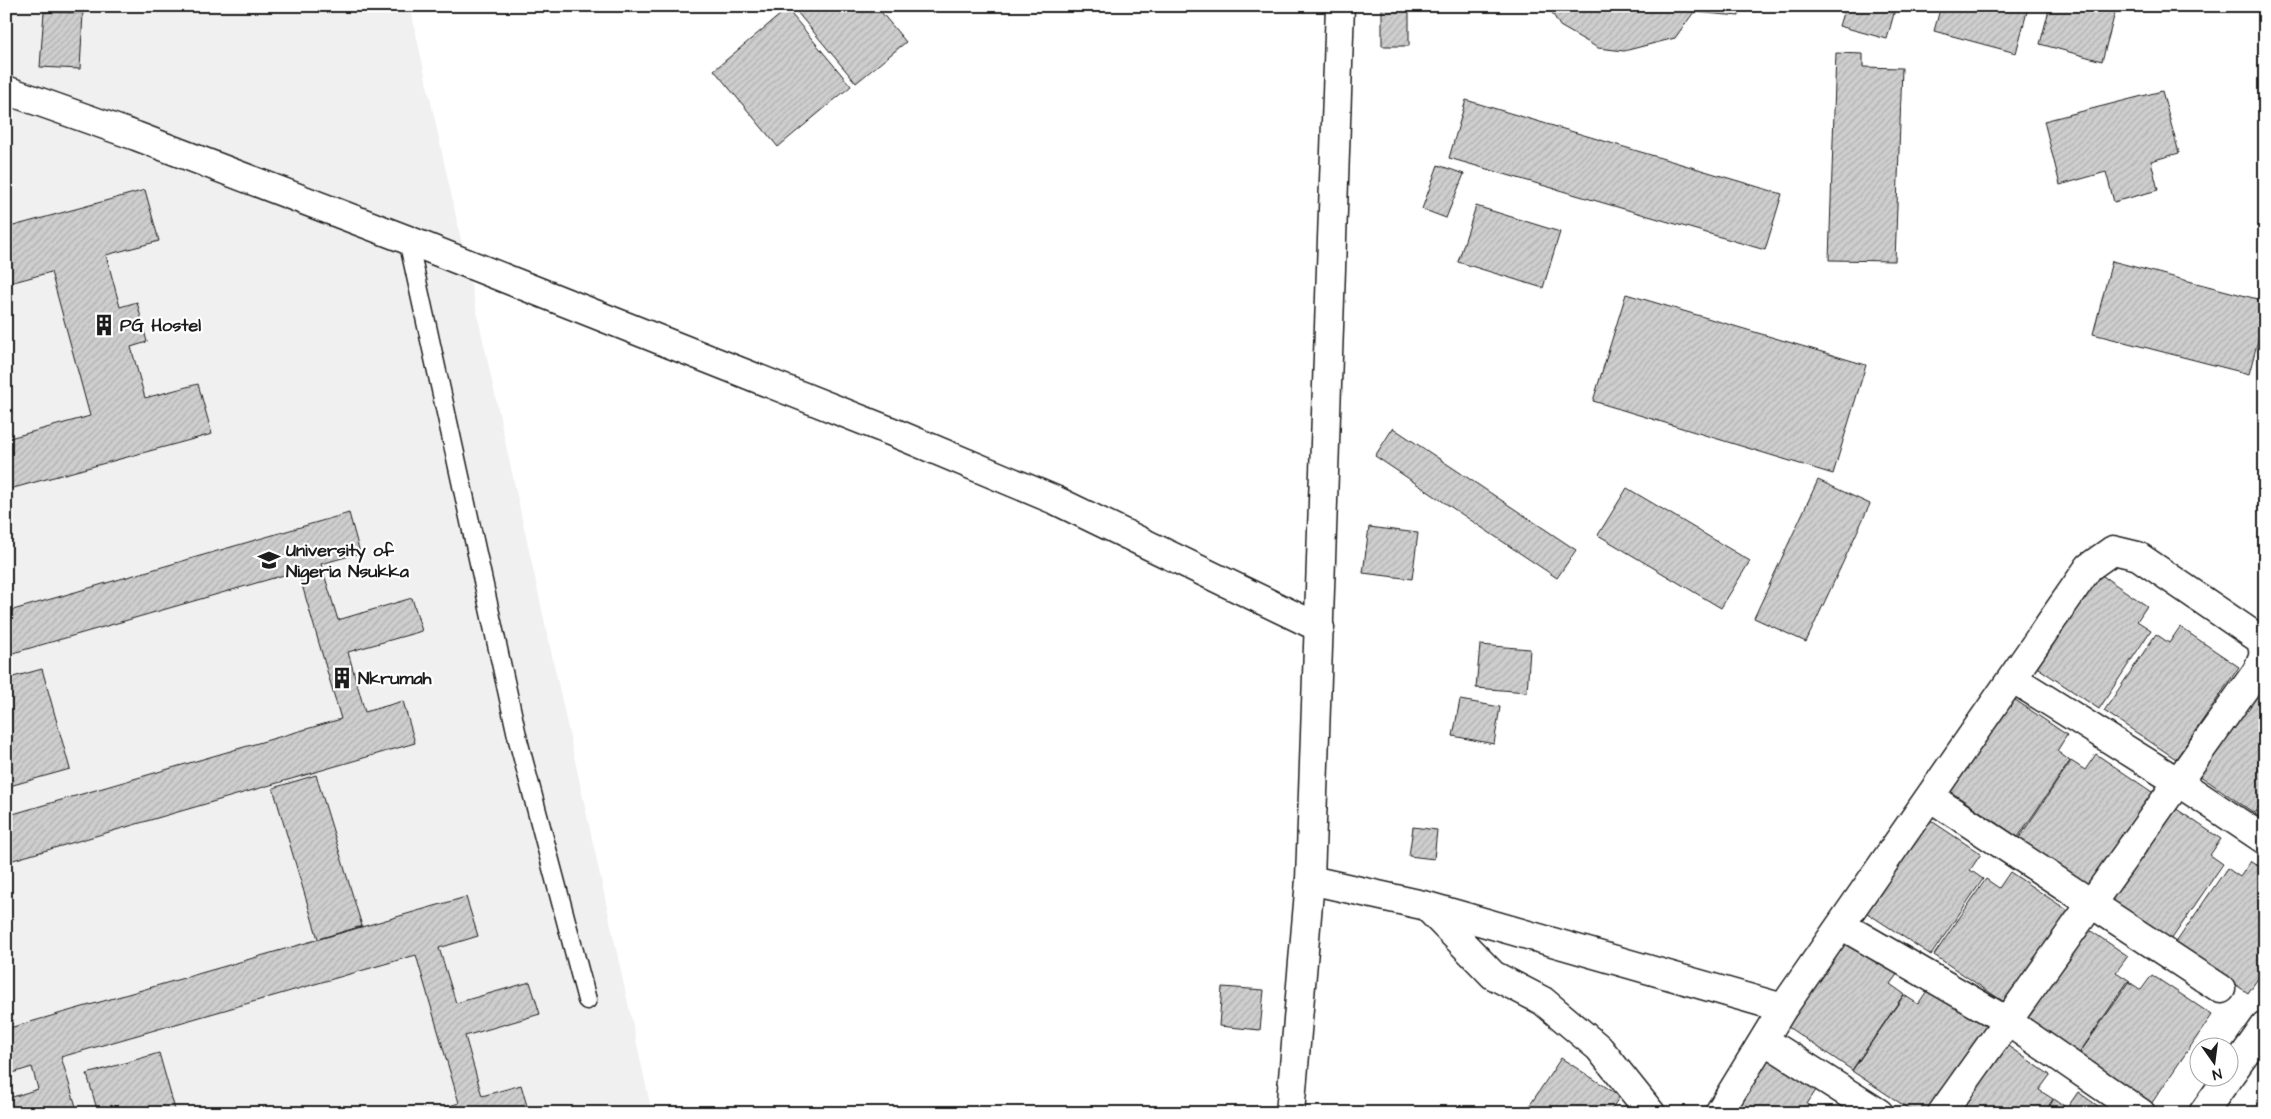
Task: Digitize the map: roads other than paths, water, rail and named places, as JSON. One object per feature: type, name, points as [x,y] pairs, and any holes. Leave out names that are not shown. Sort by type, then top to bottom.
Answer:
[{"type":"street","points":[[1290,1113],[1310,880],[1340,6]]},
{"type":"street","points":[[6,90],[136,136],[408,240],[877,426],[1055,500],[1320,628]]},
{"type":"street","points":[[1719,1113],[1783,1008],[2090,567],[2113,550],[2138,556],[2261,640],[2264,654],[2257,671],[1942,1113]]},
{"type":"street","points":[[2012,678],[2178,782],[2265,840]]},
{"type":"street","points":[[1930,797],[2092,902],[2221,989]]},
{"type":"street","points":[[1310,880],[1427,906],[1783,1008]]},
{"type":"street","points":[[1427,906],[1493,975],[1542,1000],[1599,1048],[1651,1113]]},
{"type":"street","points":[[1841,925],[2007,1021],[2141,1113]]},
{"type":"street","points":[[2203,1113],[2265,1026]]},
{"type":"street","points":[[1764,1040],[1879,1113]]},
{"type":"lane","points":[[408,240],[518,740],[587,1000]]},
{"type":"place","name":"PG Hostel","points":[[104,325]]},
{"type":"place","name":"University of Nigeria Nsukka","points":[[269,560]]},
{"type":"place","name":"Nkrumah","points":[[342,678]]}]
